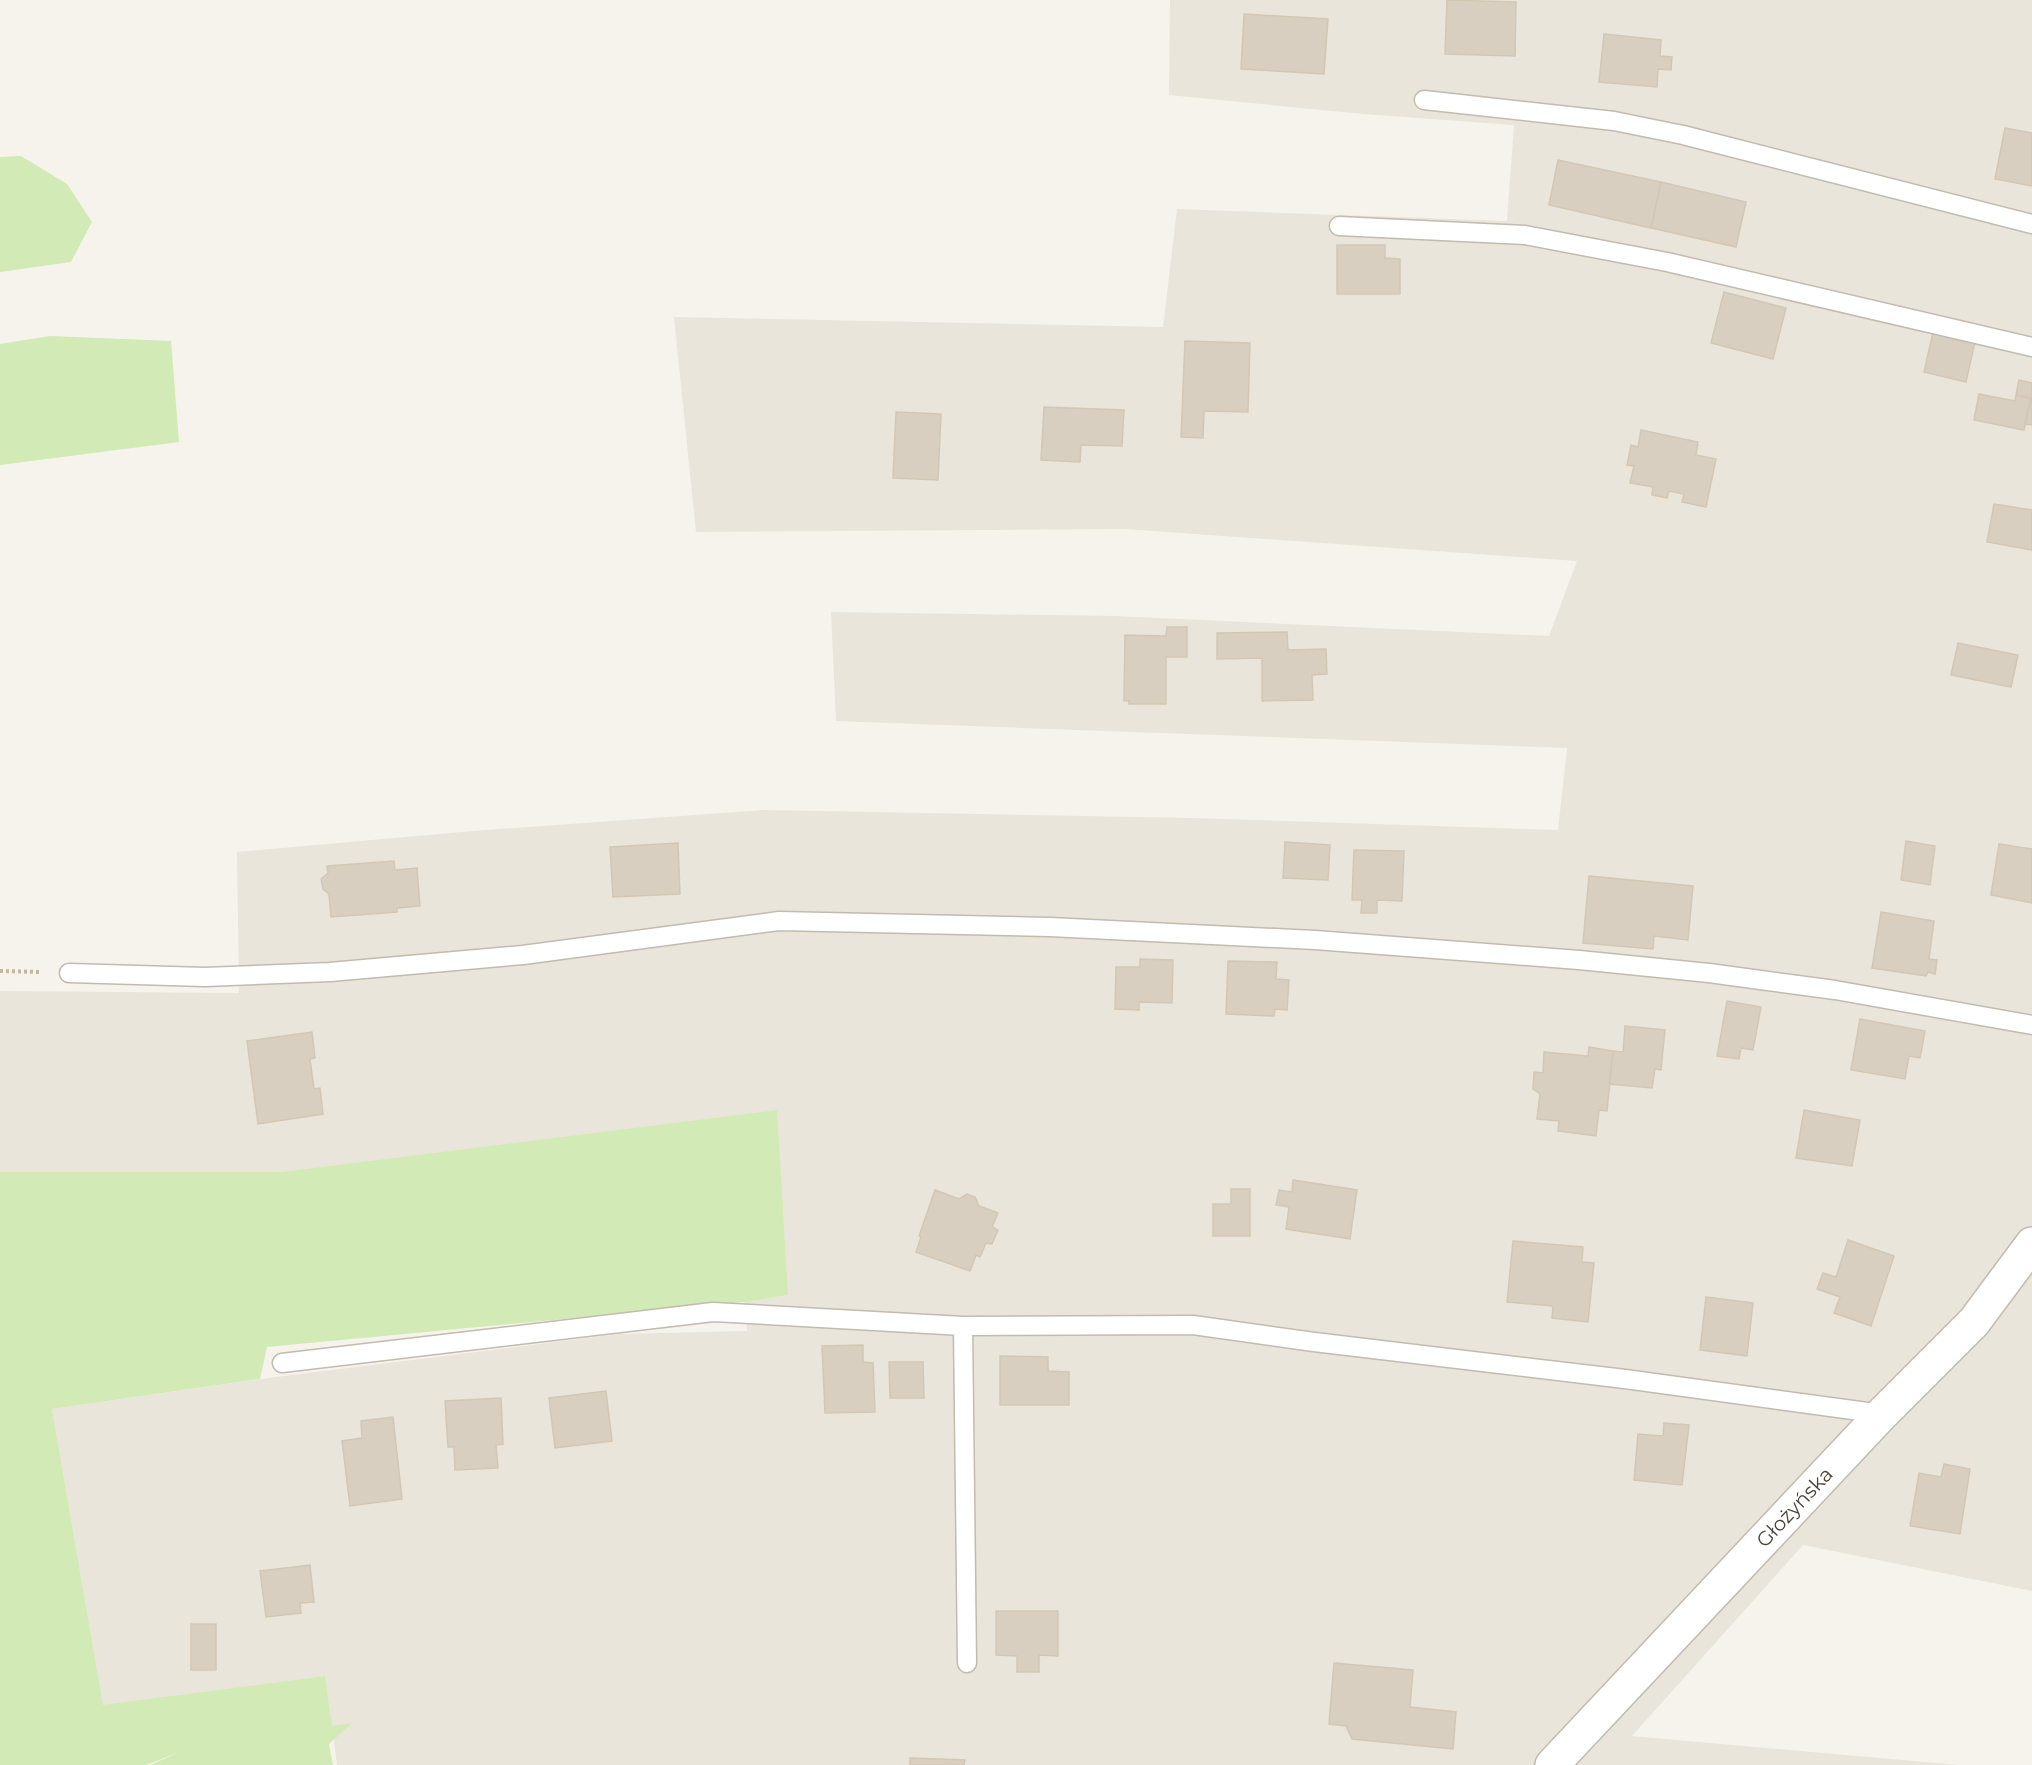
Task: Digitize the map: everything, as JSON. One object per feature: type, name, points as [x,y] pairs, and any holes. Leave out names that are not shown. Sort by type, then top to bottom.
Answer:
[{"type":"street","name":"Głożyńska","points":[[1552,1765],[1882,1414],[1974,1322],[2032,1244]]},
{"type":"lane","points":[[1424,100],[1614,121],[1683,135],[2032,224]]},
{"type":"lane","points":[[1339,226],[1525,235],[1667,262],[2032,347]]},
{"type":"lane","points":[[69,973],[205,977],[330,972],[523,955],[779,921],[1050,927],[1315,939],[1579,960],[1709,973],[1835,990],[2032,1025]]},
{"type":"lane","points":[[282,1363],[712,1312],[963,1326],[1193,1325],[1882,1414]]},
{"type":"lane","points":[[963,1326],[967,1664]]},
{"type":"path","points":[[0,970],[69,973]]},
{"type":"shaded area","points":[[1170,0],[2032,0],[2032,1591],[1803,1545],[1632,1736],[1959,1765],[337,1765],[325,1676],[103,1706],[52,1409],[276,1377],[619,1334],[747,1331],[745,1302],[788,1295],[282,1172],[0,1172],[0,991],[239,993],[237,852],[473,831],[765,810],[1192,818],[1558,830],[1567,748],[836,721],[831,612],[1115,616],[1549,636],[1577,561],[1125,529],[696,532],[674,317],[1163,327],[1177,209],[1507,221],[1514,125],[1363,114],[1169,95]]},
{"type":"green space","points":[[21,156],[67,184],[92,222],[71,262],[0,272],[0,157]]},
{"type":"green space","points":[[50,336],[171,341],[179,442],[0,465],[0,344]]},
{"type":"green space","points":[[777,1110],[788,1295],[745,1302],[267,1347],[260,1379],[52,1409],[103,1705],[325,1676],[332,1726],[352,1723],[329,1744],[333,1765],[150,1765],[180,1752],[146,1765],[0,1765],[0,1172],[282,1172]]},
{"type":"building","points":[[1447,0],[1516,2],[1515,56],[1445,54]]},
{"type":"building","points":[[1244,14],[1328,19],[1324,74],[1241,69]]},
{"type":"building","points":[[1604,34],[1661,40],[1660,56],[1672,57],[1671,70],[1658,69],[1657,87],[1599,82]]},
{"type":"building","points":[[2005,128],[2032,133],[2032,186],[1995,179]]},
{"type":"building","points":[[1558,160],[1661,182],[1651,228],[1549,205]]},
{"type":"building","points":[[1661,182],[1746,202],[1736,247],[1651,228]]},
{"type":"building","points":[[1337,245],[1385,245],[1385,258],[1400,259],[1400,294],[1337,294]]},
{"type":"building","points":[[1724,292],[1786,308],[1773,359],[1711,343]]},
{"type":"building","points":[[1934,328],[1976,337],[1966,382],[1924,372]]},
{"type":"building","points":[[1185,341],[1250,343],[1248,412],[1204,411],[1203,438],[1181,437]]},
{"type":"building","points":[[2019,380],[2032,383],[2032,425],[2025,424],[2031,398],[2016,395]]},
{"type":"building","points":[[1979,394],[2015,401],[2016,395],[2031,398],[2024,430],[1974,420]]},
{"type":"building","points":[[1044,407],[1124,410],[1122,446],[1081,445],[1080,462],[1041,460]]},
{"type":"building","points":[[896,412],[941,414],[938,480],[893,478]]},
{"type":"building","points":[[1641,430],[1698,442],[1696,455],[1716,459],[1706,507],[1682,502],[1684,494],[1669,491],[1667,498],[1652,495],[1653,487],[1630,483],[1634,466],[1627,465],[1631,445],[1638,447]]},
{"type":"building","points":[[1994,504],[2032,510],[2032,550],[1987,542]]},
{"type":"building","points":[[1167,627],[1187,627],[1187,657],[1166,657],[1166,704],[1129,704],[1129,701],[1124,701],[1125,635],[1166,636]]},
{"type":"building","points":[[1287,632],[1288,650],[1326,649],[1327,674],[1312,675],[1313,700],[1262,701],[1262,658],[1217,659],[1217,633]]},
{"type":"building","points":[[1958,643],[2018,655],[2011,687],[1951,675]]},
{"type":"building","points":[[1906,841],[1935,846],[1930,885],[1901,880]]},
{"type":"building","points":[[1285,842],[1330,845],[1328,880],[1283,878]]},
{"type":"building","points":[[678,843],[680,894],[613,897],[610,847]]},
{"type":"building","points":[[1999,844],[2032,849],[2032,903],[1991,895]]},
{"type":"building","points":[[1354,850],[1404,851],[1402,901],[1377,900],[1377,913],[1361,913],[1362,900],[1352,900]]},
{"type":"building","points":[[394,861],[395,870],[417,868],[420,906],[397,908],[397,912],[331,917],[329,894],[323,889],[321,879],[328,873],[327,866]]},
{"type":"building","points":[[1589,876],[1693,886],[1688,940],[1654,936],[1653,949],[1583,943]]},
{"type":"building","points":[[1881,912],[1934,921],[1929,959],[1937,960],[1935,974],[1928,972],[1926,976],[1872,968]]},
{"type":"building","points":[[1140,959],[1173,960],[1172,1003],[1139,1002],[1139,1010],[1115,1009],[1116,967],[1140,967]]},
{"type":"building","points":[[1228,961],[1277,962],[1276,979],[1289,980],[1287,1010],[1275,1009],[1274,1016],[1226,1014]]},
{"type":"building","points":[[1727,1001],[1761,1007],[1753,1050],[1741,1048],[1739,1059],[1717,1056]]},
{"type":"building","points":[[1860,1019],[1925,1031],[1920,1058],[1909,1056],[1905,1079],[1851,1070]]},
{"type":"building","points":[[1625,1026],[1665,1030],[1661,1070],[1655,1069],[1652,1088],[1609,1084],[1613,1051],[1623,1052]]},
{"type":"building","points":[[312,1032],[315,1058],[310,1059],[314,1089],[320,1088],[323,1114],[258,1124],[247,1041]]},
{"type":"building","points":[[1589,1047],[1613,1051],[1607,1111],[1599,1110],[1596,1136],[1558,1131],[1559,1121],[1537,1119],[1540,1094],[1533,1089],[1534,1072],[1543,1073],[1544,1052],[1588,1056]]},
{"type":"building","points":[[1804,1110],[1860,1120],[1852,1166],[1796,1158]]},
{"type":"building","points":[[1293,1180],[1357,1190],[1350,1239],[1286,1229],[1289,1207],[1276,1205],[1279,1190],[1292,1192]]},
{"type":"building","points":[[1231,1189],[1250,1189],[1250,1236],[1213,1236],[1213,1204],[1231,1204]]},
{"type":"building","points":[[935,1190],[959,1199],[967,1194],[975,1197],[979,1206],[998,1213],[992,1227],[998,1230],[992,1244],[986,1243],[980,1257],[976,1255],[970,1271],[916,1252],[921,1237],[919,1236]]},
{"type":"building","points":[[1848,1240],[1894,1256],[1871,1326],[1834,1313],[1840,1297],[1817,1289],[1823,1273],[1836,1277]]},
{"type":"building","points":[[1513,1241],[1583,1247],[1582,1262],[1594,1263],[1588,1322],[1552,1318],[1553,1306],[1507,1302]]},
{"type":"building","points":[[1706,1297],[1753,1303],[1747,1356],[1700,1350]]},
{"type":"building","points":[[863,1345],[863,1362],[873,1363],[875,1412],[825,1413],[822,1346]]},
{"type":"building","points":[[1000,1356],[1048,1357],[1048,1371],[1069,1372],[1069,1405],[1000,1405]]},
{"type":"building","points":[[889,1362],[923,1362],[924,1398],[890,1398]]},
{"type":"building","points":[[606,1391],[612,1441],[555,1448],[549,1398]]},
{"type":"building","points":[[501,1398],[503,1444],[496,1445],[498,1468],[455,1470],[454,1447],[448,1447],[445,1401]]},
{"type":"building","points":[[393,1417],[402,1499],[350,1506],[342,1441],[362,1438],[361,1421]]},
{"type":"building","points":[[1664,1423],[1689,1425],[1682,1485],[1634,1480],[1638,1434],[1663,1436]]},
{"type":"building","points":[[1944,1464],[1970,1469],[1960,1534],[1910,1526],[1919,1473],[1941,1477]]},
{"type":"building","points":[[310,1565],[314,1602],[300,1603],[301,1613],[266,1617],[260,1571]]},
{"type":"building","points":[[996,1611],[1058,1611],[1058,1656],[1039,1655],[1039,1672],[1017,1672],[1017,1656],[996,1655]]},
{"type":"building","points":[[191,1624],[216,1624],[216,1670],[191,1670]]},
{"type":"building","points":[[1334,1663],[1413,1670],[1410,1707],[1456,1712],[1453,1749],[1352,1739],[1346,1726],[1329,1724]]},
{"type":"building","points":[[910,1758],[965,1760],[964,1765],[910,1765]]}]
